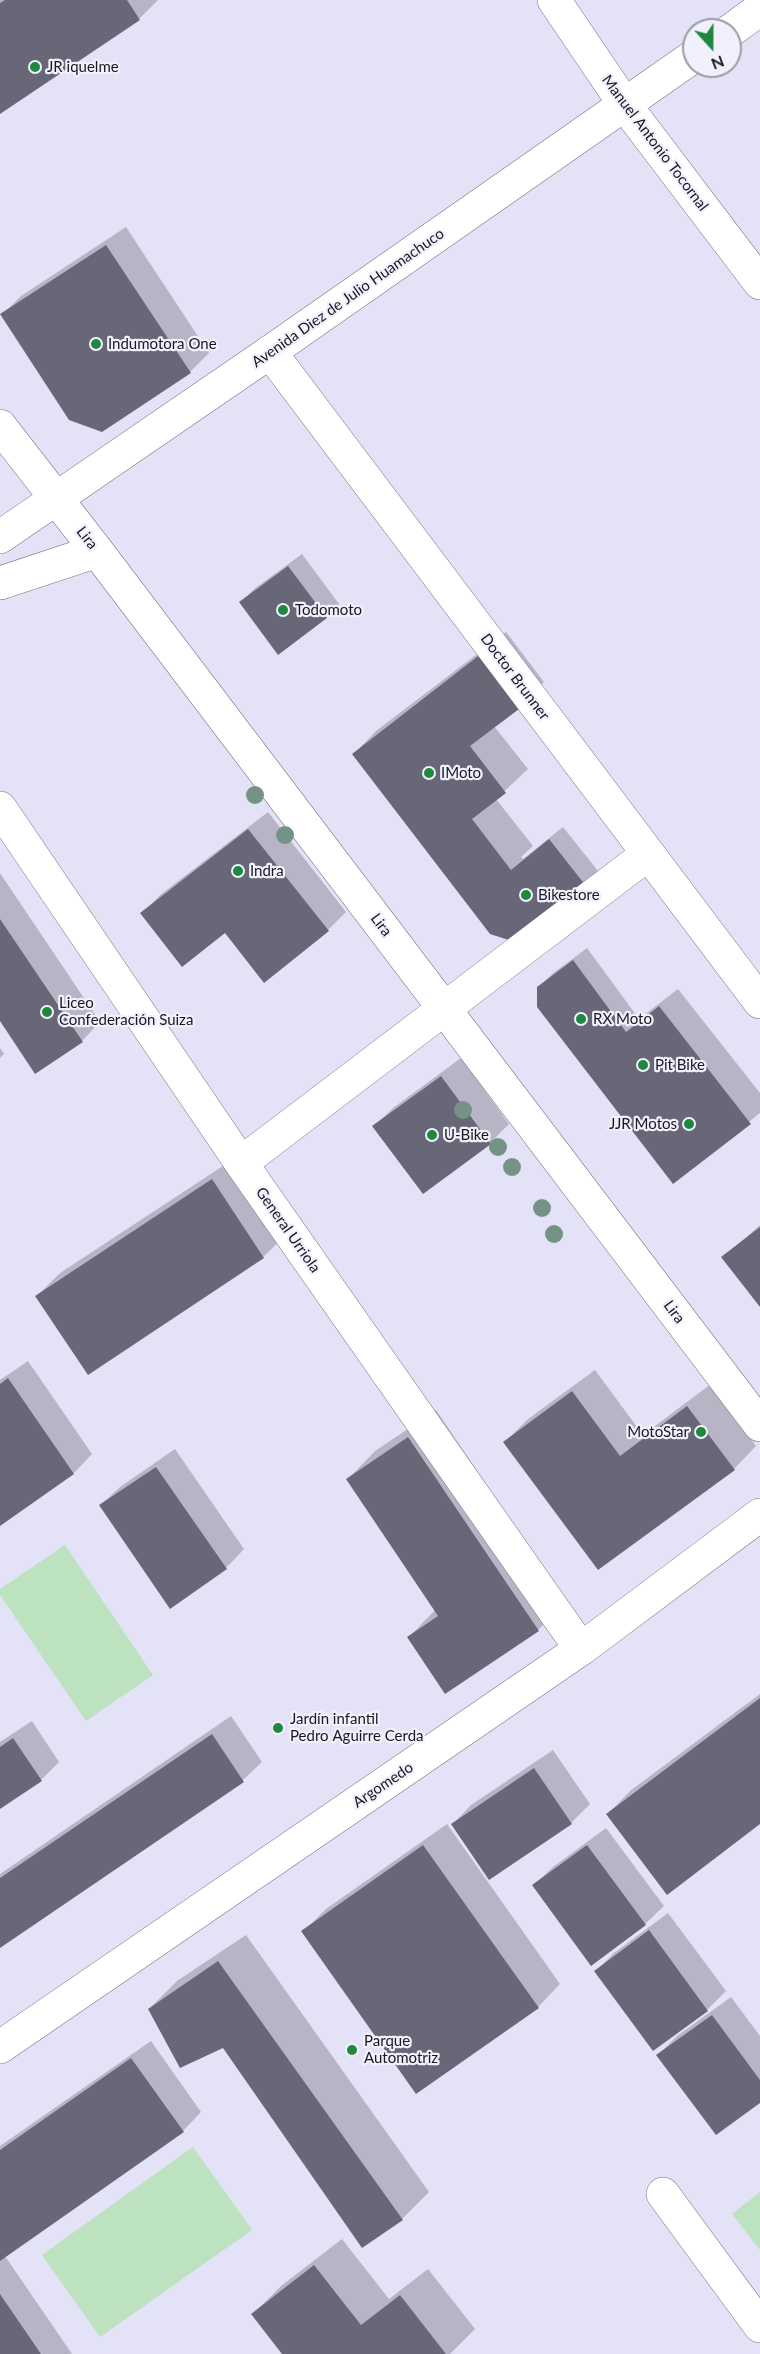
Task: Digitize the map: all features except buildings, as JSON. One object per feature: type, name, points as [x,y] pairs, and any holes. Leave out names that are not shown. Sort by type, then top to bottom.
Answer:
[{"type":"street","name":"Manuel Antonio Tocornal","points":[[554,0],[625,105],[760,283]]},
{"type":"street","points":[[742,22],[760,9]]},
{"type":"street","name":"Avenida Diez de Julio Huamachuco","points":[[0,537],[682,65]]},
{"type":"street","name":"Doctor Brunner","points":[[270,352],[760,1002]]},
{"type":"street","name":"Lira","points":[[0,426],[97,550],[760,1425]]},
{"type":"street","points":[[0,583],[97,550]]},
{"type":"street","name":"General Urriola","points":[[0,808],[241,1163],[581,1649]]},
{"type":"street","points":[[241,1163],[648,854]]},
{"type":"street","name":"Argomedo","points":[[0,2047],[581,1649],[760,1515]]},
{"type":"street","points":[[663,2194],[760,2326]]},
{"type":"green space","points":[[65,1545],[153,1675],[86,1721],[0,1595],[0,1589]]},
{"type":"green space","points":[[193,2147],[252,2230],[100,2337],[42,2255]]},
{"type":"green space","points":[[760,2192],[760,2250],[732,2214]]},
{"type":"place","name":"JR iquelme","points":[[35,67]]},
{"type":"place","name":"Indumotora One","points":[[96,344]]},
{"type":"place","name":"Todomoto","points":[[283,610]]},
{"type":"place","name":"IMoto","points":[[429,773]]},
{"type":"place","name":"Indra","points":[[238,871]]},
{"type":"place","name":"Bikestore","points":[[526,895]]},
{"type":"place","name":"Liceo Confederación Suiza","points":[[47,1012]]},
{"type":"place","name":"RX Moto","points":[[581,1019]]},
{"type":"place","name":"Pit Bike","points":[[643,1065]]},
{"type":"place","name":"JJR Motos","points":[[689,1124]]},
{"type":"place","name":"U-Bike","points":[[432,1135]]},
{"type":"place","name":"MotoStar","points":[[701,1432]]},
{"type":"place","name":"Jardín infantil Pedro Aguirre Cerda","points":[[278,1728]]},
{"type":"place","name":"Parque Automotriz","points":[[352,2050]]}]
